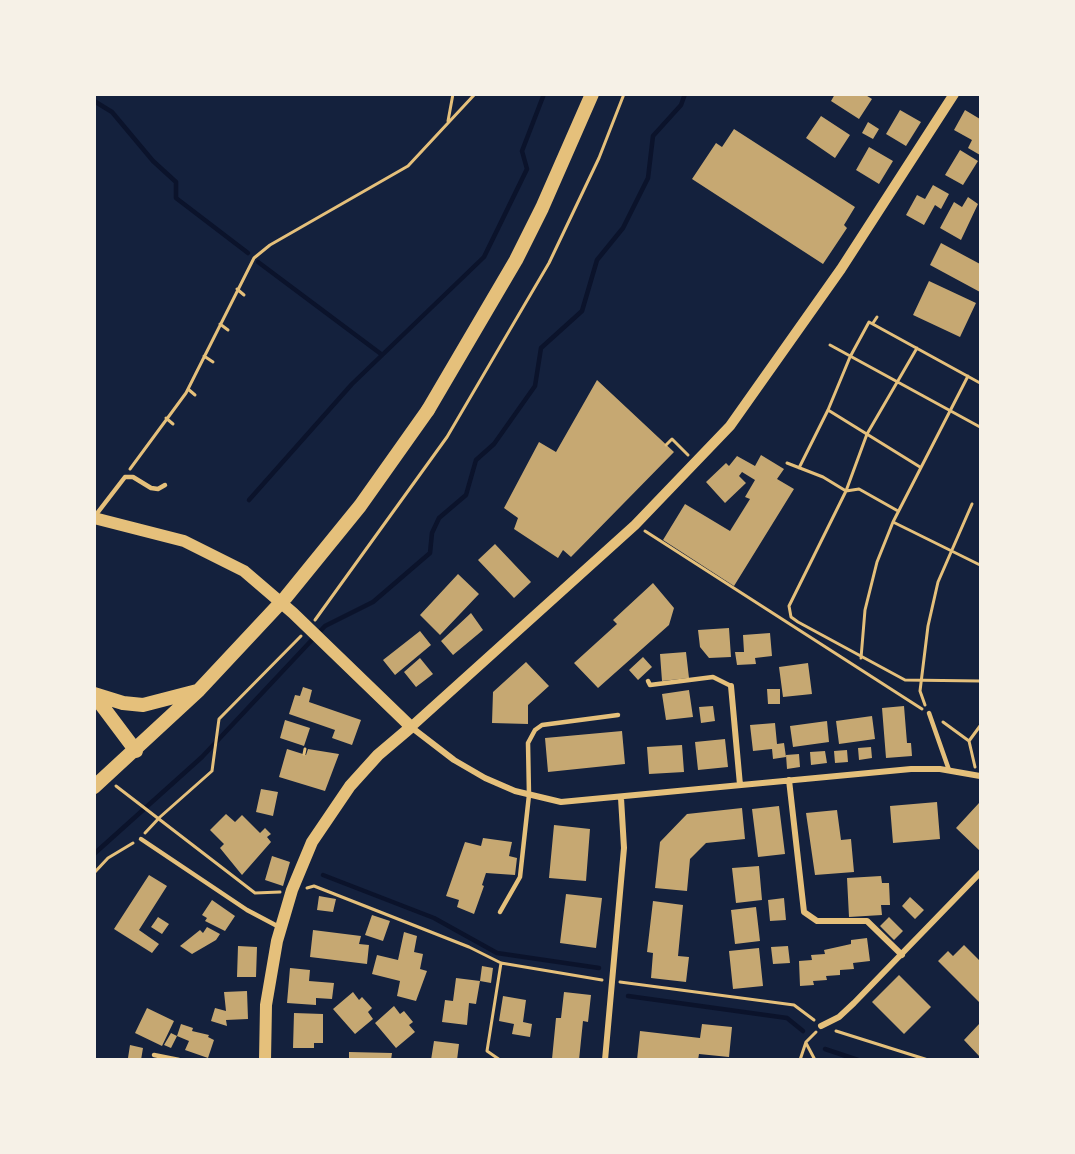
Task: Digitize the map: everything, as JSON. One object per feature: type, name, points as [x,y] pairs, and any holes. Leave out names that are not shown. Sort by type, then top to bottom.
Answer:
[{"type":"main road","points":[[94,787],[136,751],[199,690],[258,628],[324,552],[428,410],[516,260],[547,197],[592,94]]},
{"type":"main road","points":[[94,518],[184,541],[244,572],[325,643],[411,727],[378,755],[330,812],[312,842],[292,890],[280,928],[268,994],[263,1059]]},
{"type":"main road","points":[[94,695],[123,703],[143,705],[199,690]]},
{"type":"main road","points":[[94,695],[136,751]]},
{"type":"street","points":[[954,94],[841,269],[743,410],[635,525],[411,727],[469,769],[529,795],[561,802],[911,769],[949,770],[979,775]]},
{"type":"street","points":[[731,686],[740,786]]},
{"type":"street","points":[[789,780],[804,912],[817,921],[867,921],[902,955]]},
{"type":"street","points":[[605,1059],[614,982],[624,848],[621,798]]},
{"type":"street","points":[[821,1026],[839,1017],[981,873]]},
{"type":"lane","points":[[94,518],[125,477],[133,477],[151,488],[158,489],[165,485]]},
{"type":"lane","points":[[648,681],[650,686],[713,677],[731,686]]},
{"type":"lane","points":[[929,713],[949,770]]},
{"type":"lane","points":[[500,912],[520,877],[529,795],[528,743],[535,730],[543,725],[618,715]]},
{"type":"lane","points":[[141,839],[247,910],[280,928]]},
{"type":"lane","points":[[154,1055],[179,1059]]},
{"type":"path","points":[[448,123],[453,94]]},
{"type":"path","points":[[125,477],[188,388],[254,258],[270,245],[408,166],[474,94]]},
{"type":"path","points":[[312,623],[327,608],[447,437],[549,263],[599,158],[624,94]]},
{"type":"path","points":[[237,289],[244,296]]},
{"type":"path","points":[[873,323],[877,317]]},
{"type":"path","points":[[799,468],[828,410],[850,357],[869,322],[981,383]]},
{"type":"path","points":[[220,324],[228,330]]},
{"type":"path","points":[[830,345],[981,427]]},
{"type":"path","points":[[917,348],[896,380],[867,434],[846,490],[789,606],[791,617],[861,658],[905,680],[981,681]]},
{"type":"path","points":[[204,356],[213,362]]},
{"type":"path","points":[[861,658],[866,610],[877,562],[892,522],[968,376]]},
{"type":"path","points":[[188,388],[195,395]]},
{"type":"path","points":[[828,410],[920,467]]},
{"type":"path","points":[[166,418],[173,424]]},
{"type":"path","points":[[666,445],[672,440],[696,462]]},
{"type":"path","points":[[788,463],[846,490],[859,489],[898,511]]},
{"type":"path","points":[[929,713],[920,691],[935,593],[972,504]]},
{"type":"path","points":[[892,522],[981,564]]},
{"type":"path","points":[[635,525],[969,741],[979,775]]},
{"type":"path","points":[[94,873],[108,858],[141,839],[159,817],[212,771],[219,719],[305,631]]},
{"type":"path","points":[[969,741],[981,726]]},
{"type":"path","points":[[304,754],[305,749]]},
{"type":"path","points":[[109,780],[255,894],[314,886],[469,947],[501,963],[614,982],[794,1005],[821,1026],[928,1059]]},
{"type":"path","points":[[501,963],[487,1051],[501,1059]]},
{"type":"path","points":[[800,1059],[806,1042],[821,1026]]},
{"type":"path","points":[[806,1042],[815,1059]]},
{"type":"building","points":[[835,94],[864,94],[872,99],[859,119],[831,101]]},
{"type":"building","points":[[900,110],[921,122],[906,146],[886,134]]},
{"type":"building","points":[[965,110],[980,119],[980,155],[968,148],[972,140],[954,130]]},
{"type":"building","points":[[821,116],[850,135],[835,158],[806,138]]},
{"type":"building","points":[[868,122],[879,129],[873,139],[862,133]]},
{"type":"building","points":[[734,129],[855,207],[844,225],[847,228],[823,264],[692,179],[716,143],[722,147]]},
{"type":"building","points":[[869,147],[893,161],[879,184],[856,170]]},
{"type":"building","points":[[960,150],[978,161],[963,185],[945,175]]},
{"type":"building","points":[[933,185],[949,194],[941,209],[935,205],[924,225],[906,215],[917,195],[925,199]]},
{"type":"building","points":[[968,197],[978,204],[961,240],[940,228],[954,202],[962,207]]},
{"type":"building","points":[[941,243],[980,264],[980,292],[930,265]]},
{"type":"building","points":[[929,281],[976,303],[960,337],[913,315]]},
{"type":"building","points":[[597,380],[674,452],[571,557],[563,550],[558,558],[514,529],[518,518],[504,508],[539,442],[556,452]]},
{"type":"building","points":[[761,455],[784,469],[777,479],[794,489],[734,586],[663,540],[685,504],[730,531],[750,499],[745,497],[755,480],[742,472],[739,476],[746,483],[725,503],[706,482],[726,463],[729,466],[737,456],[755,466]]},
{"type":"building","points":[[495,544],[531,582],[514,598],[478,560]]},
{"type":"building","points":[[458,574],[479,594],[440,635],[420,615]]},
{"type":"building","points":[[653,583],[674,608],[669,625],[598,688],[574,663],[617,624],[613,620]]},
{"type":"building","points":[[471,613],[483,630],[453,655],[441,641]]},
{"type":"building","points":[[729,628],[731,657],[709,658],[700,647],[698,630]]},
{"type":"building","points":[[420,631],[431,645],[395,675],[383,660]]},
{"type":"building","points":[[770,633],[772,656],[755,658],[756,664],[737,665],[735,652],[744,652],[743,635]]},
{"type":"building","points":[[686,652],[689,678],[662,681],[660,654]]},
{"type":"building","points":[[643,657],[652,667],[638,680],[629,670]]},
{"type":"building","points":[[420,658],[433,674],[416,687],[404,672]]},
{"type":"building","points":[[526,662],[549,686],[528,705],[528,724],[492,723],[493,692]]},
{"type":"building","points":[[808,663],[812,694],[783,697],[779,667]]},
{"type":"building","points":[[303,687],[312,690],[309,702],[361,720],[352,745],[332,738],[335,730],[289,714],[295,695],[300,696]]},
{"type":"building","points":[[767,689],[780,689],[780,704],[768,704]]},
{"type":"building","points":[[689,690],[693,717],[666,720],[662,694]]},
{"type":"building","points":[[713,706],[715,721],[701,723],[699,707]]},
{"type":"building","points":[[904,706],[907,743],[911,743],[912,756],[886,758],[882,708]]},
{"type":"building","points":[[872,716],[875,739],[839,744],[836,721]]},
{"type":"building","points":[[285,720],[310,728],[304,746],[280,738]]},
{"type":"building","points":[[827,721],[829,742],[793,747],[790,726]]},
{"type":"building","points":[[775,723],[777,744],[784,743],[786,757],[773,759],[772,749],[753,751],[750,725]]},
{"type":"building","points":[[622,731],[625,764],[548,772],[545,738]]},
{"type":"building","points":[[725,739],[728,767],[698,770],[695,742]]},
{"type":"building","points":[[682,745],[684,772],[649,774],[647,747]]},
{"type":"building","points":[[871,747],[872,758],[859,760],[858,748]]},
{"type":"building","points":[[287,749],[306,755],[308,749],[339,754],[325,791],[279,777]]},
{"type":"building","points":[[847,750],[848,762],[835,763],[834,751]]},
{"type":"building","points":[[825,751],[827,763],[811,765],[810,752]]},
{"type":"building","points":[[799,754],[800,767],[787,769],[786,755]]},
{"type":"building","points":[[261,789],[278,792],[273,816],[256,812]]},
{"type":"building","points":[[937,802],[940,839],[893,843],[890,806]]},
{"type":"building","points":[[979,803],[980,805],[980,851],[956,828]]},
{"type":"building","points":[[779,806],[785,854],[758,857],[752,809]]},
{"type":"building","points":[[742,808],[745,839],[706,843],[690,859],[687,891],[655,888],[660,842],[687,814]]},
{"type":"building","points":[[837,810],[841,840],[851,839],[854,872],[815,875],[806,813]]},
{"type":"building","points":[[226,814],[235,822],[242,815],[260,833],[265,828],[271,834],[267,837],[271,842],[242,875],[220,848],[224,844],[210,830]]},
{"type":"building","points":[[554,825],[590,829],[586,881],[549,878]]},
{"type":"building","points":[[483,838],[512,842],[509,856],[517,858],[515,875],[486,873],[474,914],[457,907],[459,900],[446,896],[465,842],[481,846]]},
{"type":"building","points":[[272,856],[290,862],[283,886],[265,880]]},
{"type":"building","points":[[759,866],[762,900],[736,903],[732,868]]},
{"type":"building","points":[[149,875],[167,886],[139,930],[159,944],[152,953],[114,929]]},
{"type":"building","points":[[881,876],[882,883],[889,883],[890,905],[881,905],[882,915],[849,917],[847,878]]},
{"type":"building","points":[[566,894],[602,898],[596,948],[560,943]]},
{"type":"building","points":[[319,896],[336,899],[333,912],[317,910]]},
{"type":"building","points":[[910,897],[924,910],[915,919],[902,906]]},
{"type":"building","points":[[784,898],[786,920],[770,921],[768,900]]},
{"type":"building","points":[[212,900],[235,916],[225,931],[205,921],[207,918],[202,915]]},
{"type":"building","points":[[653,901],[683,905],[678,956],[689,957],[686,982],[651,978],[653,953],[647,952]]},
{"type":"building","points":[[756,907],[760,941],[735,944],[731,910]]},
{"type":"building","points":[[372,915],[390,921],[383,941],[365,935]]},
{"type":"building","points":[[158,917],[169,924],[162,934],[151,927]]},
{"type":"building","points":[[889,917],[903,931],[894,940],[880,926]]},
{"type":"building","points":[[207,927],[220,934],[216,940],[192,954],[180,946],[200,930],[203,933]]},
{"type":"building","points":[[313,930],[361,936],[359,944],[369,945],[367,964],[310,957]]},
{"type":"building","points":[[404,932],[417,936],[414,952],[423,954],[420,969],[427,971],[416,1001],[397,996],[400,981],[372,974],[377,955],[398,960]]},
{"type":"building","points":[[867,938],[870,961],[853,963],[854,969],[840,970],[840,975],[826,976],[827,980],[813,981],[814,985],[800,986],[799,961],[812,960],[811,955],[825,954],[824,950],[851,944],[851,940]]},
{"type":"building","points":[[964,945],[980,961],[980,1003],[938,961],[948,951],[953,956]]},
{"type":"building","points":[[238,946],[257,947],[256,977],[237,977]]},
{"type":"building","points":[[788,946],[790,963],[773,964],[771,947]]},
{"type":"building","points":[[759,948],[763,986],[733,989],[729,951]]},
{"type":"building","points":[[482,966],[493,968],[491,983],[480,981]]},
{"type":"building","points":[[290,968],[310,970],[309,981],[334,983],[332,999],[316,998],[316,1005],[287,1003]]},
{"type":"building","points":[[899,975],[931,1007],[904,1034],[872,1002]]},
{"type":"building","points":[[456,978],[480,981],[476,1004],[469,1003],[467,1025],[442,1022],[445,1000],[453,1001]]},
{"type":"building","points":[[247,991],[248,1019],[226,1020],[227,1026],[211,1021],[215,1008],[226,1011],[224,992]]},
{"type":"building","points":[[353,992],[359,1000],[362,997],[372,1008],[368,1012],[373,1019],[355,1034],[333,1009]]},
{"type":"building","points":[[564,992],[591,995],[588,1022],[583,1021],[579,1060],[552,1059],[556,1018],[561,1018]]},
{"type":"building","points":[[503,996],[526,1000],[523,1022],[532,1024],[530,1037],[512,1034],[514,1024],[499,1021]]},
{"type":"building","points":[[394,1006],[400,1014],[404,1011],[413,1022],[409,1025],[415,1032],[396,1048],[375,1023]]},
{"type":"building","points":[[147,1008],[174,1021],[162,1046],[135,1033]]},
{"type":"building","points":[[294,1013],[323,1014],[323,1043],[314,1043],[314,1048],[293,1048]]},
{"type":"building","points":[[980,1023],[980,1057],[964,1040]]},
{"type":"building","points":[[181,1024],[193,1028],[192,1031],[209,1035],[208,1037],[214,1040],[208,1058],[185,1050],[189,1041],[177,1036]]},
{"type":"building","points":[[702,1024],[732,1027],[729,1057],[699,1054],[698,1060],[637,1060],[640,1031],[700,1038]]},
{"type":"building","points":[[171,1033],[177,1036],[171,1048],[164,1045]]},
{"type":"building","points":[[434,1041],[459,1044],[457,1060],[431,1060]]},
{"type":"building","points":[[130,1045],[143,1048],[141,1060],[128,1058]]},
{"type":"building","points":[[349,1052],[392,1053],[391,1060],[349,1060]]},
{"type":"waterway","points":[[249,500],[352,384],[484,257],[527,169],[522,151],[544,94]]},
{"type":"waterway","points":[[94,854],[202,757],[325,626],[373,602],[430,553],[432,533],[439,518],[466,495],[476,460],[494,444],[535,386],[541,348],[582,311],[597,260],[623,228],[648,178],[653,136],[681,105],[685,94]]},
{"type":"waterway","points":[[94,101],[112,112],[153,161],[176,182],[176,198],[248,253]]},
{"type":"waterway","points":[[258,262],[381,354]]},
{"type":"waterway","points":[[323,875],[434,918],[497,953],[599,968]]},
{"type":"waterway","points":[[628,996],[787,1018],[803,1031]]},
{"type":"waterway","points":[[825,1049],[858,1060]]}]
